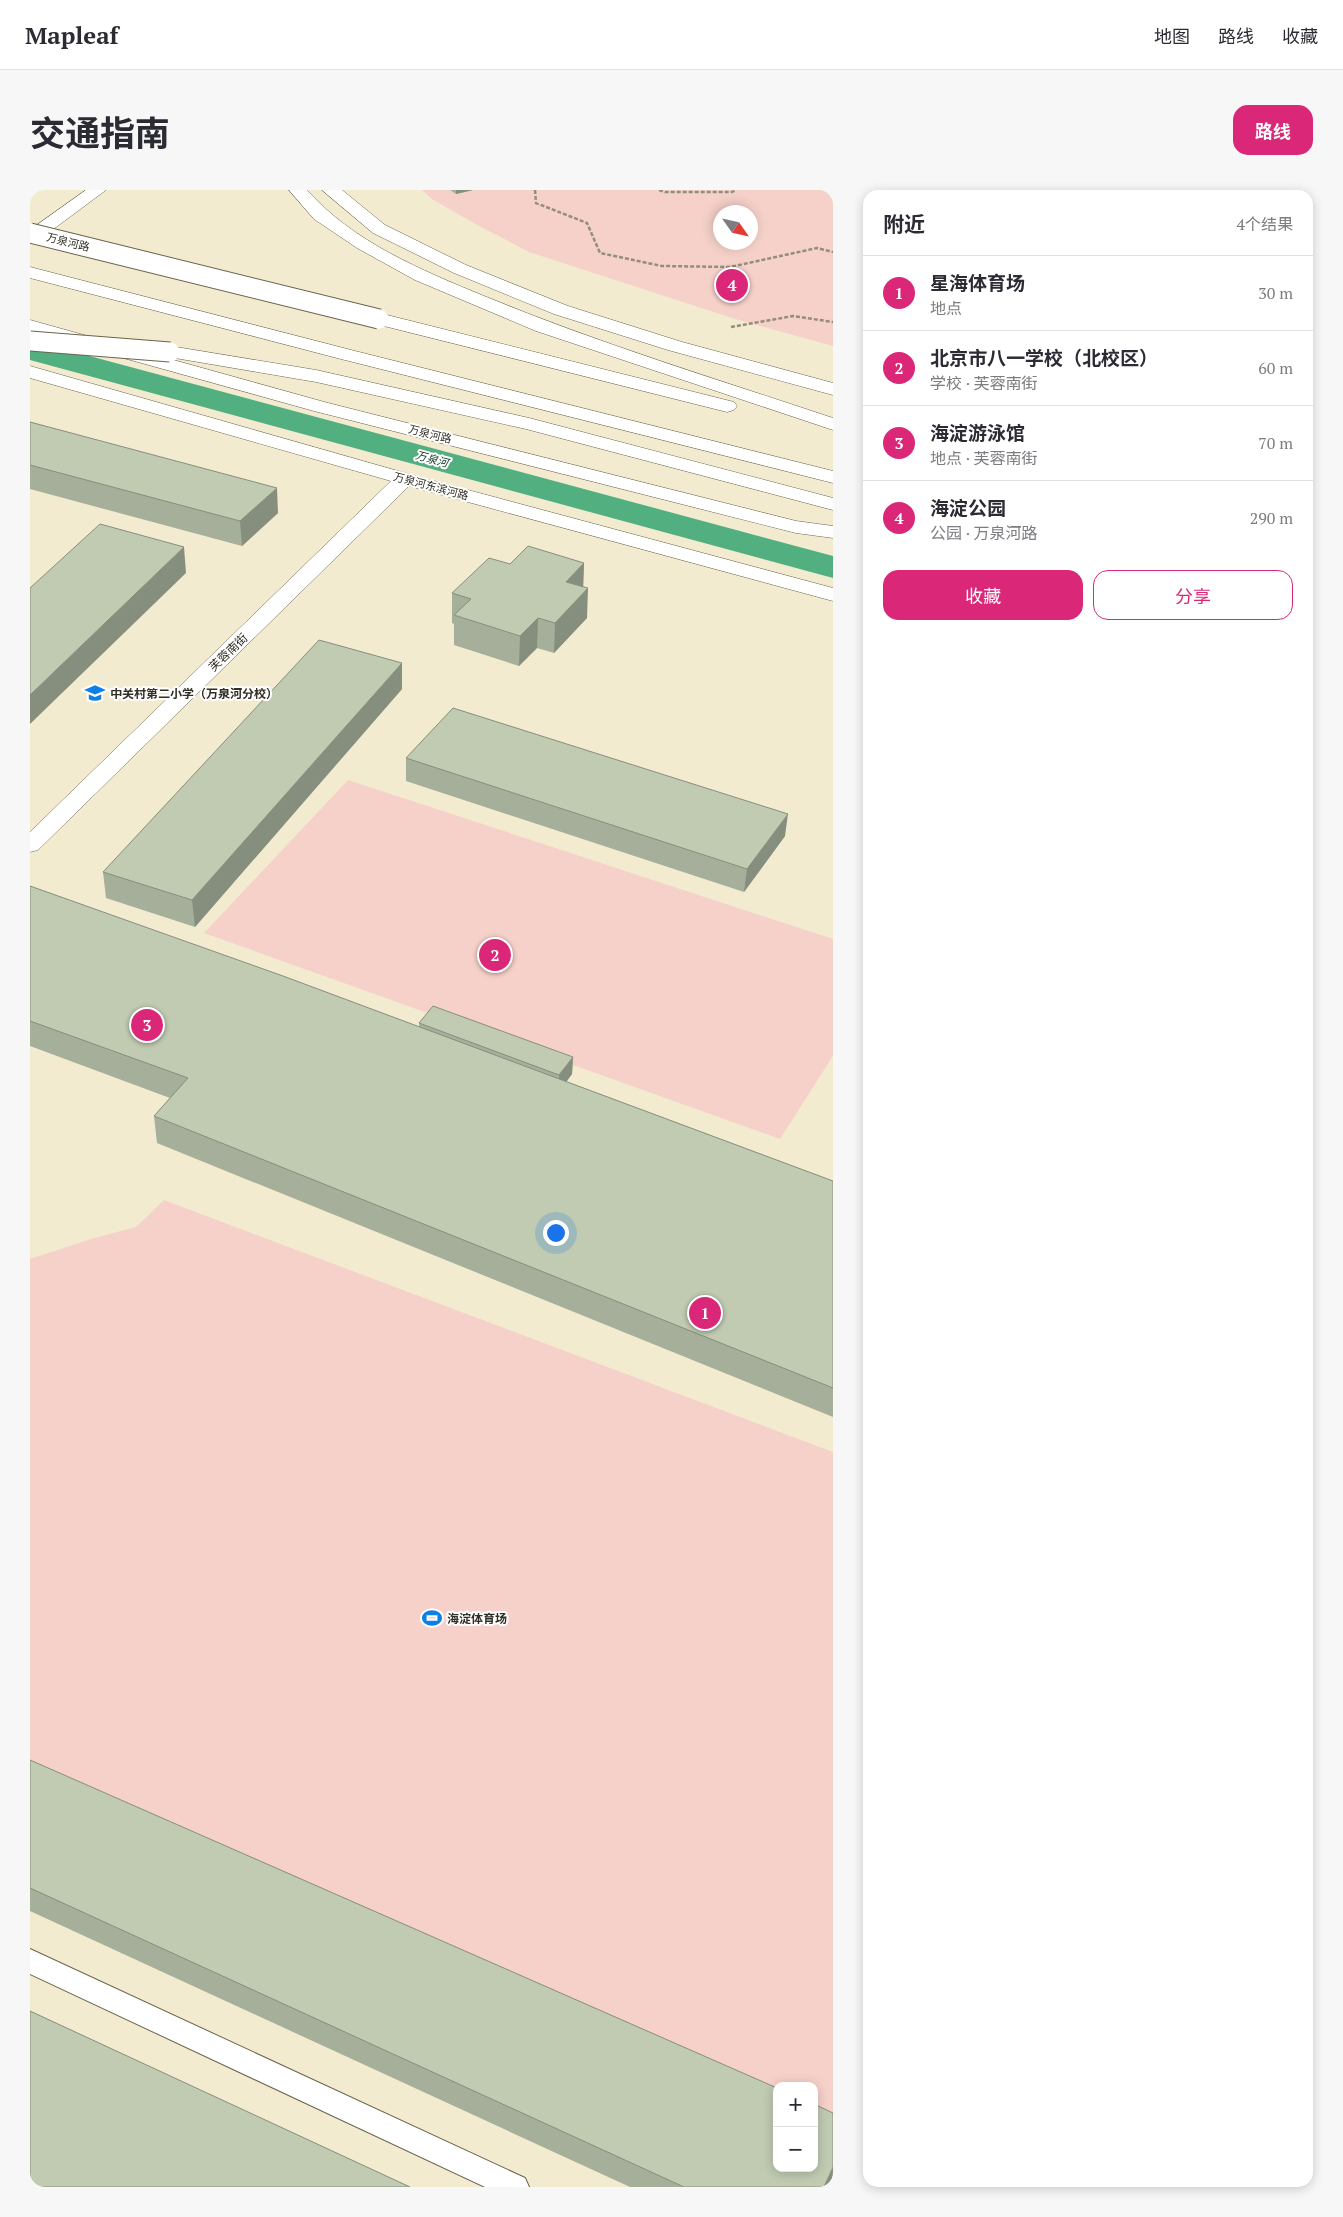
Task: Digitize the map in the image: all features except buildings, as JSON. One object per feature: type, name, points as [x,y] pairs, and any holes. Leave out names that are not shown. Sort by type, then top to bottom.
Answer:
[{"type":"main road","points":[[30,238],[97,190]]},
{"type":"main road","points":[[298,190],[320,215],[363,244],[421,276],[543,327],[833,424]]},
{"type":"main road","points":[[331,190],[379,229],[460,269],[552,306],[674,346],[833,389]]},
{"type":"main road","name":"万泉河路","points":[[30,233],[833,432]]},
{"type":"main road","points":[[30,272],[348,355],[833,477]]},
{"type":"main road","name":"万泉河路","points":[[30,326],[321,407],[796,527],[833,532]]},
{"type":"main road","points":[[30,341],[170,352],[316,376],[519,422],[833,504]]},
{"type":"main road","name":"万泉河东滨河路","points":[[30,372],[405,479],[833,595]]},
{"type":"main road","name":"芙蓉南街","points":[[30,845],[405,479]]},
{"type":"lane","points":[[30,1961],[515,2187]]},
{"type":"path","points":[[535,190],[536,203],[586,223],[600,253],[662,266],[730,267],[817,248],[833,252]]},
{"type":"path","points":[[659,190],[665,192],[732,192],[736,190]]},
{"type":"path","points":[[731,327],[793,316],[833,322]]},
{"type":"shaded area","points":[[422,190],[833,190],[833,346],[735,319],[529,252],[432,199]]},
{"type":"shaded area","points":[[348,780],[833,939],[833,1056],[780,1139],[204,933]]},
{"type":"shaded area","name":"海淀体育场","points":[[164,1200],[833,1452],[833,2139],[818,2133],[818,2082],[773,2082],[773,2112],[30,1784],[30,1259],[91,1239],[136,1227]]},
{"type":"waterway","name":"万泉河","points":[[30,350],[833,567]]},
{"type":"place","name":"海淀公园","points":[[732,285]]},
{"type":"place","name":"中关村第二小学（万泉河分校）","points":[[95,693]]},
{"type":"place","name":"北京市八一学校（北校区）","points":[[495,955]]},
{"type":"place","name":"海淀游泳馆","points":[[147,1025]]},
{"type":"place","name":"星海体育场","points":[[705,1313]]},
{"type":"place","name":"海淀体育场","points":[[432,1618]]}]
